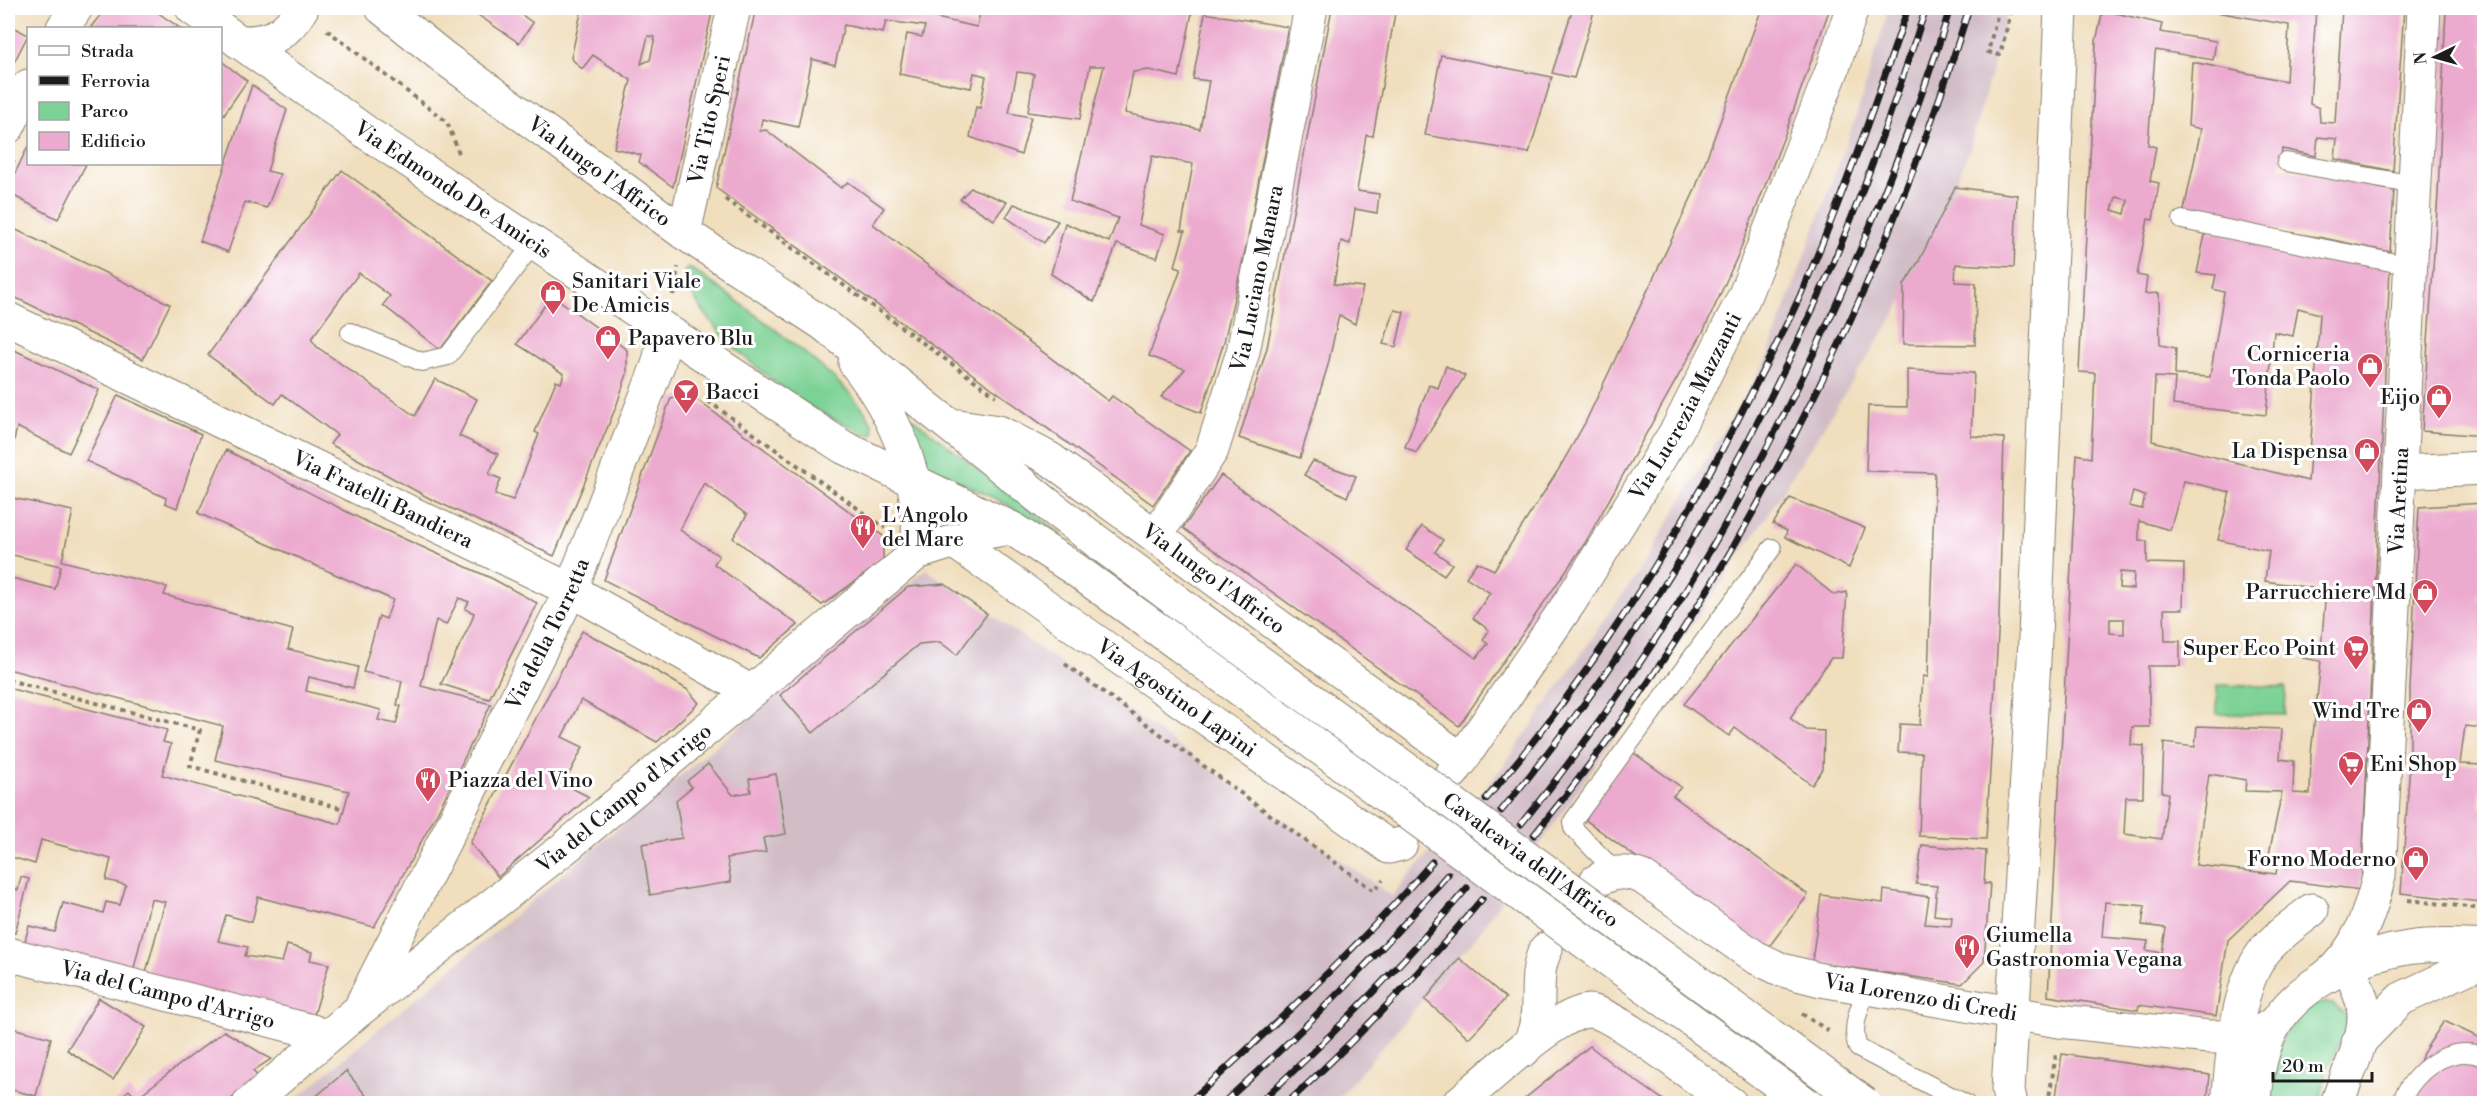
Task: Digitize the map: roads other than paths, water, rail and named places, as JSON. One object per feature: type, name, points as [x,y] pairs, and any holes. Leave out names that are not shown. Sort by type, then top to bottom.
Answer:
[{"type":"street","points":[[64,27],[76,8]]},
{"type":"street","name":"Via Edmondo De Amicis","points":[[192,8],[218,27]]},
{"type":"street","points":[[239,42],[258,43],[272,39],[301,8]]},
{"type":"street","name":"Via lungo l'Affrico","points":[[382,8],[443,57],[684,234],[822,323],[1051,507],[1198,616]]},
{"type":"street","name":"Via Tito Speri","points":[[684,234],[734,8]]},
{"type":"street","name":"Via Luciano Manara","points":[[1157,534],[1212,450],[1243,352],[1262,269],[1311,8]]},
{"type":"street","name":"Via Lucrezia Mazzanti","points":[[1458,766],[1570,602],[1677,430],[1744,297],[1826,89],[1852,8]]},
{"type":"street","points":[[2006,1095],[2015,1012],[2034,661],[2061,8]]},
{"type":"street","name":"Via Aretina","points":[[2337,971],[2363,930],[2379,876],[2424,8]]},
{"type":"street","name":"Via Edmondo De Amicis","points":[[222,30],[370,135],[843,447],[1038,543],[1178,644]]},
{"type":"street","points":[[8,127],[27,88]]},
{"type":"street","name":"Via Fratelli Bandiera","points":[[8,319],[570,590],[750,691]]},
{"type":"street","name":"Via lungo l'Affrico","points":[[822,323],[881,399],[891,416],[912,479]]},
{"type":"street","name":"Via della Torretta","points":[[358,1011],[570,590],[658,365],[666,332]]},
{"type":"street","name":"Via lungo l'Affrico","points":[[951,425],[999,432],[1050,459],[1157,534],[1458,766]]},
{"type":"street","points":[[2400,472],[2484,468]]},
{"type":"street","points":[[912,479],[918,517],[917,553]]},
{"type":"street","name":"Via del Campo d'Arrigo","points":[[249,1104],[358,1011],[523,882],[917,553],[953,541],[1011,528]]},
{"type":"street","name":"Via Agostino Lapini","points":[[953,541],[1381,841],[1389,847],[1394,858]]},
{"type":"street","name":"Cavalcavia dell'Affrico","points":[[1198,616],[1866,1104]]},
{"type":"street","name":"Cavalcavia dell'Affrico","points":[[1178,644],[1806,1104]]},
{"type":"street","name":"Via Lorenzo di Credi","points":[[1606,877],[1628,872],[1642,877],[1765,963],[1792,973],[2059,1021],[2236,1038],[2254,1036],[2274,1023]]},
{"type":"street","points":[[2228,1104],[2236,1038],[2253,968],[2264,951],[2312,910]]},
{"type":"street","points":[[2255,1104],[2261,1056],[2274,1023],[2288,1004],[2302,992],[2337,971],[2380,953],[2421,945],[2484,947]]},
{"type":"street","points":[[1523,1051],[1536,1029],[1539,964],[1546,948]]},
{"type":"street","name":"Via del Campo d'Arrigo","points":[[8,954],[312,1031],[327,1037]]},
{"type":"street","points":[[2358,1043],[2401,999],[2484,960]]},
{"type":"street","points":[[2337,971],[2363,1003],[2364,1016],[2358,1043],[2337,1104]]},
{"type":"street","points":[[1458,1104],[1567,1018],[1581,1012],[1597,1012],[1612,1020],[1731,1104]]},
{"type":"lane","points":[[2286,162],[2415,185]]},
{"type":"lane","points":[[2182,220],[2411,266]]},
{"type":"lane","points":[[350,332],[422,362],[448,356],[533,244]]},
{"type":"lane","points":[[1606,877],[1573,828],[1573,820],[1772,548]]},
{"type":"lane","points":[[1867,988],[1856,1020],[1855,1040],[1858,1048],[1966,1104]]},
{"type":"lane","points":[[2400,1104],[2418,1075],[2443,1058],[2461,1053],[2484,1058]]},
{"type":"railway","points":[[1486,799],[1563,702],[1600,651],[1667,546],[1729,437],[1790,318],[1815,261],[1857,153],[1908,8]]},
{"type":"railway","points":[[1501,811],[1548,753],[1635,631],[1713,504],[1749,438],[1831,268],[1861,194],[1926,8]]},
{"type":"railway","points":[[1521,824],[1625,685],[1717,538],[1759,462],[1836,306],[1870,226],[1913,118],[1950,8]]},
{"type":"railway","points":[[1534,835],[1605,744],[1671,647],[1733,547],[1791,442],[1843,335],[1891,227],[1933,117],[1969,8]]},
{"type":"railway","points":[[1187,1104],[1314,987],[1432,862]]},
{"type":"railway","points":[[1222,1104],[1339,993],[1448,874]]},
{"type":"railway","points":[[1258,1104],[1366,999],[1467,888]]},
{"type":"railway","points":[[1286,1104],[1388,1004],[1482,899]]},
{"type":"place","name":"Sanitari Viale De Amicis","points":[[553,316]]},
{"type":"place","name":"Papavero Blu","points":[[608,361]]},
{"type":"place","name":"Corniceria Tonda Paolo","points":[[2370,389]]},
{"type":"place","name":"Bacci","points":[[686,415]]},
{"type":"place","name":"Eijo","points":[[2439,420]]},
{"type":"place","name":"La Dispensa","points":[[2367,474]]},
{"type":"place","name":"L'Angolo del Mare","points":[[863,550]]},
{"type":"place","name":"Parrucchiere Md","points":[[2425,615]]},
{"type":"place","name":"Super Eco Point","points":[[2356,671]]},
{"type":"place","name":"Wind Tre","points":[[2419,734]]},
{"type":"place","name":"Eni Shop","points":[[2351,787]]},
{"type":"place","name":"Piazza del Vino","points":[[428,803]]},
{"type":"place","name":"Forno Moderno","points":[[2416,882]]},
{"type":"place","name":"Giumella Gastronomia Vegana","points":[[1967,970]]}]
